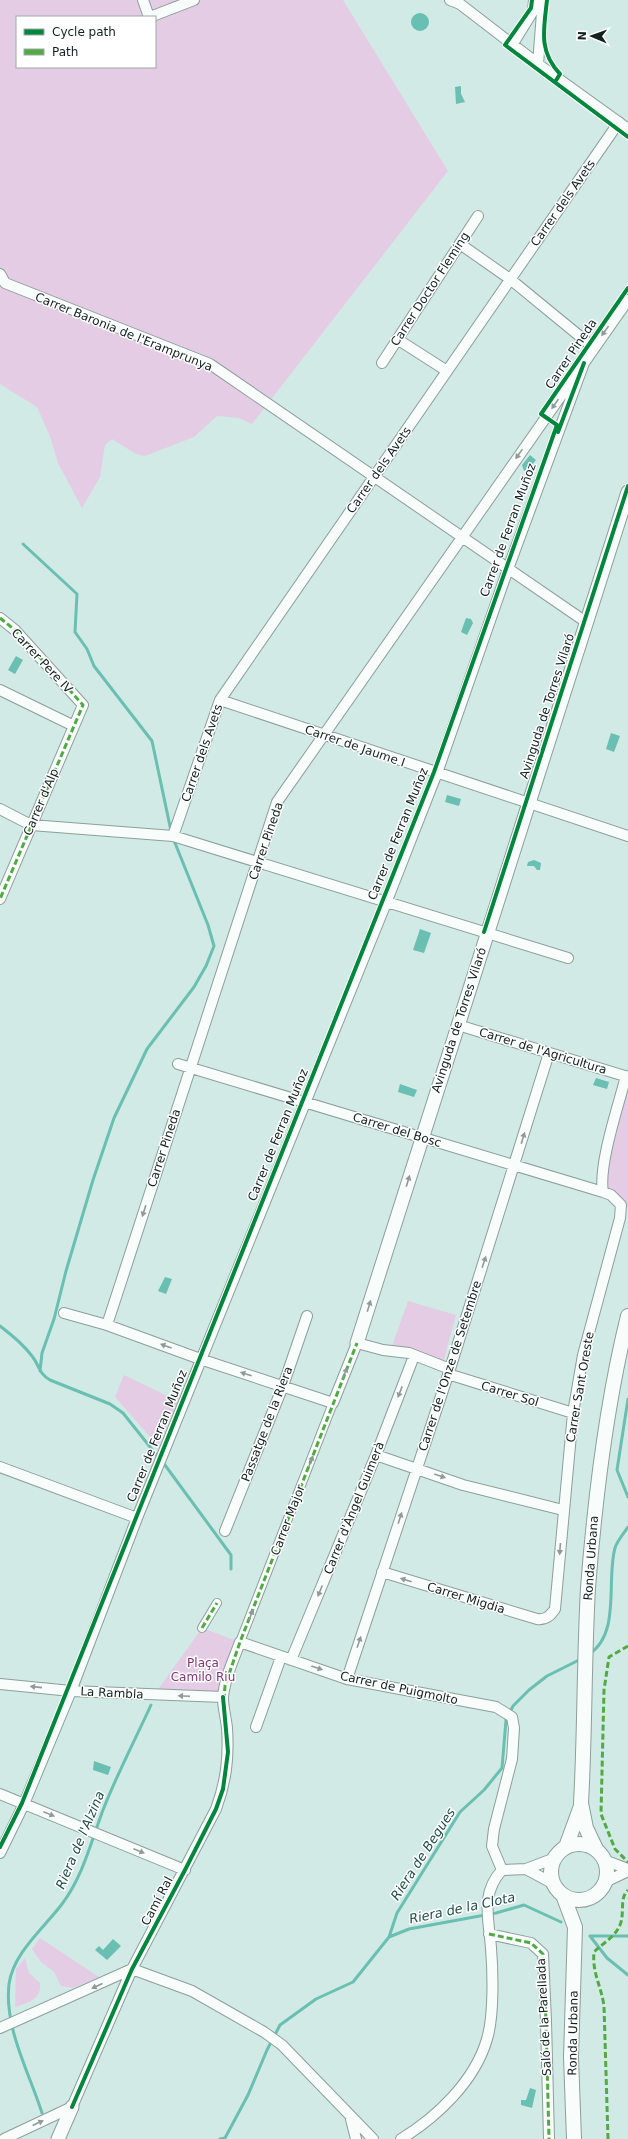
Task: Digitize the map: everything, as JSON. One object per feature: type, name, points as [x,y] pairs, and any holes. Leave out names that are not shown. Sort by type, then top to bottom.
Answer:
[{"type":"main road","name":"Ronda Urbana","points":[[574,2139],[571,2057],[576,1927],[585,1906],[600,1890],[605,1882],[607,1872],[586,1828],[581,1804],[586,1640],[596,1496],[608,1410],[628,1316]]},
{"type":"main road","name":"Ronda Urbana","points":[[576,1927],[551,1871],[555,1858],[566,1847],[581,1804]]},
{"type":"main road","points":[[566,1847],[581,1844],[600,1855]]},
{"type":"main road","points":[[559,1890],[578,1900],[593,1896]]},
{"type":"street","points":[[143,0],[150,16]]},
{"type":"street","points":[[153,16],[194,0]]},
{"type":"street","points":[[450,0],[459,2],[512,45],[628,129]]},
{"type":"street","points":[[512,45],[533,11],[534,0]]},
{"type":"street","points":[[538,64],[544,0]]},
{"type":"street","name":"Carrer dels Avets","points":[[174,836],[220,700],[619,122]]},
{"type":"street","name":"Carrer Doctor Fleming","points":[[382,363],[478,216]]},
{"type":"street","points":[[460,244],[510,279],[593,347]]},
{"type":"street","name":"Carrer Baronia de l'Eramprunya","points":[[0,274],[5,283],[210,364],[586,622]]},
{"type":"street","name":"Carrer Pineda","points":[[107,1325],[190,1068],[259,864],[277,802],[326,735],[461,537],[584,363],[593,347],[628,300]]},
{"type":"street","points":[[397,339],[447,371]]},
{"type":"street","name":"Carrer de Ferran Muñoz","points":[[0,1853],[24,1804],[71,1691],[137,1518],[158,1470],[386,903],[437,772],[508,569],[584,363]]},
{"type":"street","name":"Avinguda de Torres Vilaró","points":[[357,1343],[421,1137],[530,803],[628,492]]},
{"type":"street","name":"Carrer Pere IV","points":[[0,618],[15,630],[83,705]]},
{"type":"street","points":[[0,690],[74,726]]},
{"type":"street","name":"Carrer de Jaume I","points":[[220,700],[628,836]]},
{"type":"street","name":"Carrer d'Alp","points":[[0,899],[83,705]]},
{"type":"street","points":[[0,809],[31,826],[174,836],[259,864],[568,958]]},
{"type":"street","name":"Carrer de l'Agricultura","points":[[458,1025],[627,1076]]},
{"type":"street","name":"Carrer de l'Onze de Setembre","points":[[347,1679],[449,1372],[549,1053]]},
{"type":"street","name":"Carrer del Bosc","points":[[178,1064],[603,1192]]},
{"type":"street","points":[[603,1192],[601,1183],[605,1158],[627,1076]]},
{"type":"street","name":"Carrer Sant Oreste","points":[[550,1616],[555,1609],[573,1413],[583,1355],[620,1218],[621,1205],[612,1196],[603,1192]]},
{"type":"street","points":[[64,1313],[107,1325],[202,1360],[333,1403]]},
{"type":"street","name":"Passatge de la Riera","points":[[225,1532],[283,1386],[307,1316]]},
{"type":"street","name":"Carrer Sol","points":[[357,1343],[414,1356],[449,1372],[573,1413]]},
{"type":"street","name":"Carrer Major","points":[[223,1698],[225,1686],[240,1642],[357,1343]]},
{"type":"street","name":"Carrer d'Àngel Guimerà","points":[[291,1660],[376,1455],[414,1356]]},
{"type":"street","points":[[376,1455],[463,1485],[563,1510]]},
{"type":"street","points":[[0,1467],[137,1518]]},
{"type":"street","name":"Carrer Migdia","points":[[382,1572],[526,1617],[543,1620],[550,1616]]},
{"type":"street","points":[[202,1628],[217,1603]]},
{"type":"street","name":"Carrer de Puigmolto","points":[[240,1642],[281,1658],[347,1679],[496,1707],[512,1717],[514,1728],[512,1759],[494,1829],[492,1846],[502,1870]]},
{"type":"street","points":[[256,1727],[281,1658]]},
{"type":"street","name":"La Rambla","points":[[2,1683],[71,1691],[223,1698]]},
{"type":"street","name":"Camí Ral","points":[[58,2139],[132,1969],[216,1809],[226,1779],[228,1752],[223,1698]]},
{"type":"street","points":[[0,1794],[185,1870]]},
{"type":"street","points":[[600,1855],[628,1870]]},
{"type":"street","points":[[401,2139],[429,2117],[463,2084],[484,2050],[490,2016],[491,1972],[487,1906],[488,1893],[491,1884],[502,1870],[526,1868],[555,1858]]},
{"type":"street","points":[[526,1868],[559,1890]]},
{"type":"street","points":[[605,1882],[628,1870]]},
{"type":"street","name":"Saló de la Parellada","points":[[489,1934],[531,1942],[542,1954],[546,2020],[548,2139]]},
{"type":"street","points":[[3,2027],[132,1969],[192,1991],[264,2032],[282,2045],[340,2103],[351,2119],[356,2139]]},
{"type":"street","points":[[4,2139],[72,2107]]},
{"type":"street","points":[[351,2119],[363,2127],[371,2138]]},
{"type":"green space","points":[[0,0],[343,0],[448,171],[252,424],[239,418],[217,416],[194,437],[145,456],[136,454],[112,439],[105,445],[100,477],[82,508],[58,463],[51,439],[37,407],[0,384]]},
{"type":"green space","points":[[621,1094],[628,1096],[628,1207],[621,1205],[603,1192]]},
{"type":"green space","points":[[408,1301],[456,1315],[443,1363],[392,1346]]},
{"type":"green space","points":[[124,1375],[178,1401],[158,1446],[115,1397]]},
{"type":"green space","name":"Plaça Camilo Riu","points":[[202,1628],[240,1642],[220,1699],[154,1695]]},
{"type":"green space","points":[[40,1938],[99,1977],[73,1988],[61,1986],[54,1972],[41,1962],[32,1949]]},
{"type":"green space","points":[[25,1958],[29,1973],[40,1983],[39,1993],[33,2000],[15,2007],[16,1969]]},
{"type":"shaded area","points":[[420,13],[426,16],[429,22],[426,28],[420,31],[414,28],[411,22],[414,16]]},
{"type":"shaded area","points":[[461,86],[461,94],[465,102],[456,104],[455,87]]},
{"type":"shaded area","points":[[530,455],[536,460],[528,470],[524,471],[522,465]]},
{"type":"shaded area","points":[[466,618],[471,619],[473,623],[467,635],[461,632]]},
{"type":"shaded area","points":[[16,656],[23,660],[15,674],[8,670]]},
{"type":"shaded area","points":[[611,733],[620,736],[614,752],[606,749]]},
{"type":"shaded area","points":[[447,795],[461,799],[459,806],[445,802]]},
{"type":"shaded area","points":[[534,860],[541,863],[540,870],[537,870],[534,866],[527,866],[528,862]]},
{"type":"shaded area","points":[[420,929],[431,933],[424,953],[413,950]]},
{"type":"shaded area","points":[[596,1078],[609,1082],[607,1089],[593,1085]]},
{"type":"shaded area","points":[[400,1084],[417,1090],[414,1097],[398,1092]]},
{"type":"shaded area","points":[[165,1277],[172,1279],[166,1294],[158,1291]]},
{"type":"shaded area","points":[[94,1761],[111,1767],[108,1775],[93,1770]]},
{"type":"shaded area","points":[[113,1939],[121,1946],[107,1960],[95,1950],[99,1946],[103,1950]]},
{"type":"shaded area","points":[[530,2088],[536,2090],[532,2108],[521,2105],[521,2100],[526,2100]]},
{"type":"waterway","points":[[23,544],[77,594],[75,632],[87,649],[94,666],[152,741],[171,831]]},
{"type":"waterway","points":[[40,1371],[42,1353],[54,1319],[66,1271],[93,1180],[114,1118],[147,1049],[194,987],[206,966],[214,946],[208,925],[173,838]]},
{"type":"waterway","name":"Riera de l'Alzina","points":[[0,1326],[25,1348],[35,1360],[41,1372],[50,1380],[110,1404],[123,1413],[158,1457]]},
{"type":"waterway","name":"Riera de Begues","points":[[628,1399],[617,1470],[628,1497]]},
{"type":"waterway","name":"Riera de l'Alzina","points":[[162,1461],[231,1555],[231,1569]]},
{"type":"waterway","name":"Riera de Begues","points":[[589,1654],[599,1645],[605,1634],[611,1606],[615,1548],[628,1527]]},
{"type":"waterway","name":"Riera de Begues","points":[[220,2139],[225,2138],[248,2095],[267,2050],[280,2025],[316,1999],[353,1982],[389,1937],[397,1913],[460,1812],[484,1790],[502,1768],[506,1720],[513,1706],[529,1690],[547,1676],[581,1659]]},
{"type":"waterway","name":"Riera de l'Alzina","points":[[42,2113],[14,2033],[8,2000],[9,1984],[16,1962],[23,1951],[62,1904],[76,1882],[108,1797],[151,1705]]},
{"type":"waterway","name":"Riera de la Clota","points":[[389,1937],[409,1929],[496,1913],[524,1905],[561,1922]]},
{"type":"waterway","points":[[590,1936],[607,1958],[628,1975]]},
{"type":"waterway","name":"Riera de la Clota","points":[[590,1936],[628,1936]]},
{"type":"marked path","points":[[0,618],[15,630],[83,705],[0,899]]},
{"type":"marked path","points":[[224,1700],[225,1686],[240,1642],[357,1343]]},
{"type":"marked path","points":[[202,1628],[217,1603]]},
{"type":"marked path","points":[[628,1646],[609,1657],[604,1690],[601,1814],[615,1849],[628,1862]]},
{"type":"marked path","points":[[608,2139],[604,2006],[595,1973],[594,1952],[618,1929],[622,1916],[625,1893],[628,1890]]},
{"type":"marked path","points":[[489,1934],[531,1943],[543,1954],[549,2139]]},
{"type":"cycle path","points":[[532,0],[531,8],[505,45],[628,137]]},
{"type":"cycle path","points":[[547,0],[544,39],[548,57],[560,74],[555,82]]},
{"type":"cycle path","points":[[0,1847],[22,1803],[434,772],[557,425],[541,414],[628,288]]},
{"type":"cycle path","points":[[558,432],[584,363]]},
{"type":"cycle path","points":[[484,932],[628,486]]},
{"type":"cycle path","points":[[72,2107],[132,1969],[216,1809],[223,1789],[228,1752],[223,1697]]}]
